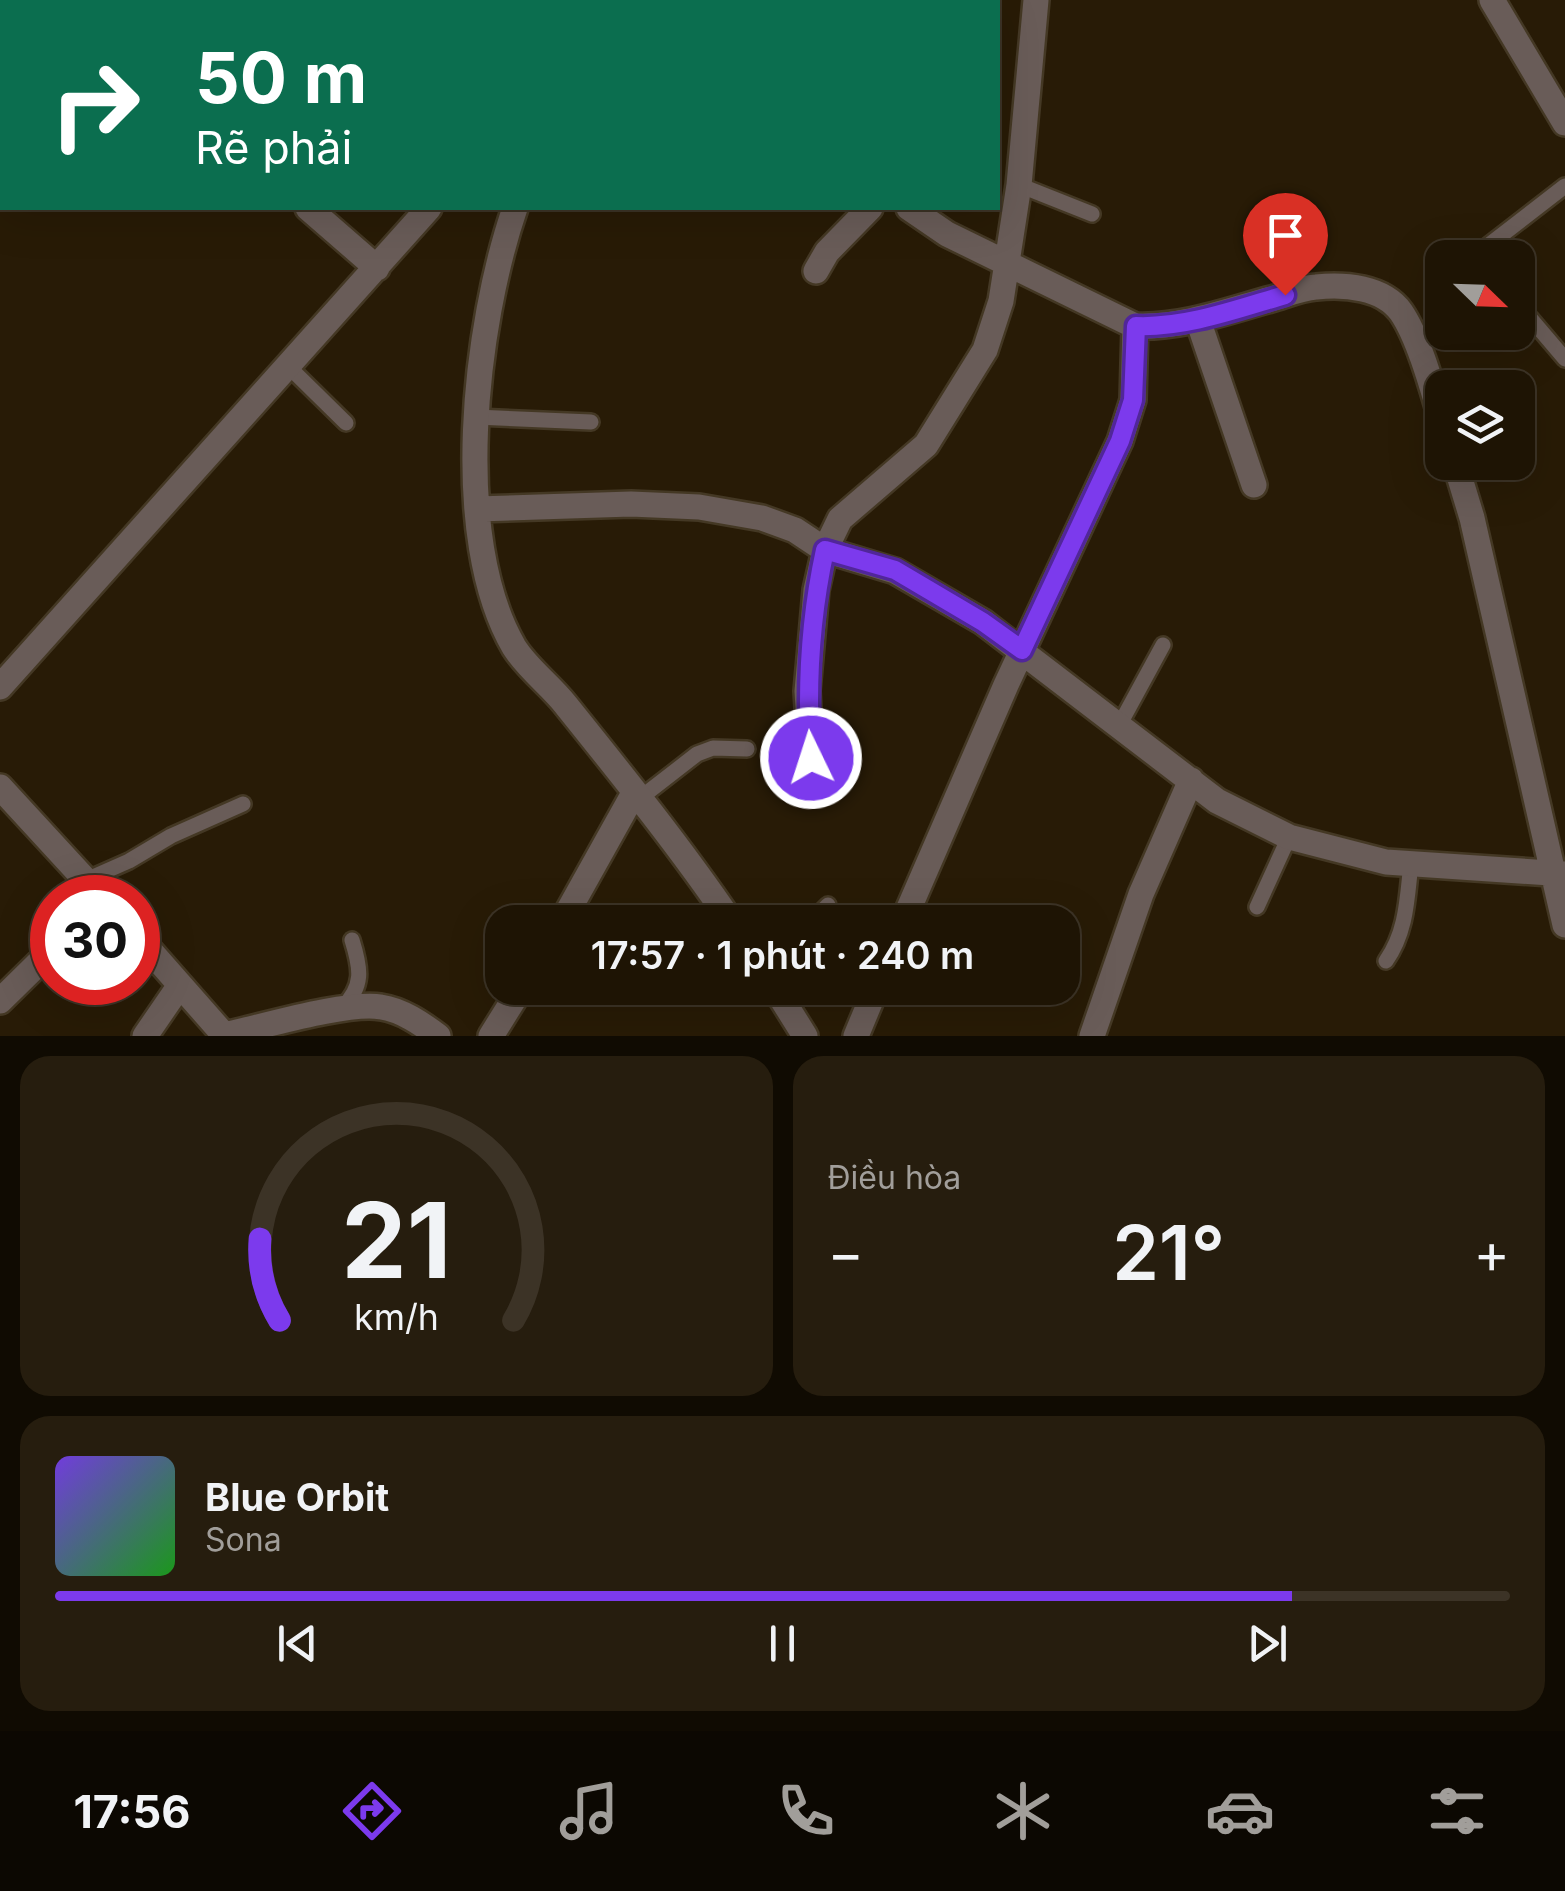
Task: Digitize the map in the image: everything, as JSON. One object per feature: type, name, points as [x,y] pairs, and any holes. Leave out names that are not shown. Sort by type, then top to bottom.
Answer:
[{"type":"street","points":[[811,758],[807,691],[816,590],[825,550],[840,519],[926,446],[985,350],[1001,301],[1019,184],[1036,0]]},
{"type":"street","points":[[1492,0],[1565,123]]},
{"type":"street","points":[[310,210],[377,268]]},
{"type":"street","points":[[0,687],[427,210]]},
{"type":"street","points":[[515,210],[499,260],[476,417],[473,482],[490,586],[515,648],[562,700],[720,905]]},
{"type":"street","points":[[816,271],[827,252],[868,210]]},
{"type":"street","points":[[912,210],[947,234],[1136,326],[1198,320],[1314,286],[1367,289],[1385,297],[1401,312],[1426,370]]},
{"type":"street","points":[[1198,320],[1254,485]]},
{"type":"street","points":[[910,905],[1022,650],[1120,441],[1133,400],[1136,326]]},
{"type":"street","points":[[1460,480],[1559,873],[1565,925]]},
{"type":"street","points":[[477,508],[631,504],[699,507],[762,518],[795,530],[825,550],[895,570],[983,622],[1218,800],[1289,837],[1386,862],[1559,873]]},
{"type":"street","points":[[1092,1036],[1141,894],[1190,780]]},
{"type":"street","points":[[0,787],[81,875]]},
{"type":"street","points":[[572,905],[636,796]]},
{"type":"street","points":[[160,963],[224,1035],[340,1010],[380,1006],[438,1036]]},
{"type":"street","points":[[0,1000],[30,971]]},
{"type":"street","points":[[145,1036],[180,985]]},
{"type":"street","points":[[491,1036],[510,1005]]},
{"type":"street","points":[[786,1005],[805,1036]]},
{"type":"street","points":[[856,1036],[869,1005]]},
{"type":"lane","points":[[1019,184],[1092,214]]},
{"type":"lane","points":[[1495,240],[1565,186]]},
{"type":"lane","points":[[1535,324],[1565,359]]},
{"type":"lane","points":[[288,365],[346,423]]},
{"type":"lane","points":[[476,417],[591,422]]},
{"type":"lane","points":[[1120,724],[1163,645]]},
{"type":"lane","points":[[636,796],[697,754],[714,748],[747,749]]},
{"type":"lane","points":[[112,875],[171,836],[243,804]]},
{"type":"lane","points":[[1256,907],[1289,837]]},
{"type":"lane","points":[[1386,961],[1405,920],[1411,863]]},
{"type":"lane","points":[[340,1010],[355,994],[360,980],[360,964],[352,940]]},
{"type":"route","points":[[811,758],[807,691],[816,590],[825,550],[895,570],[1022,650],[1120,441],[1133,400],[1136,326],[1198,320],[1285,295]]}]
